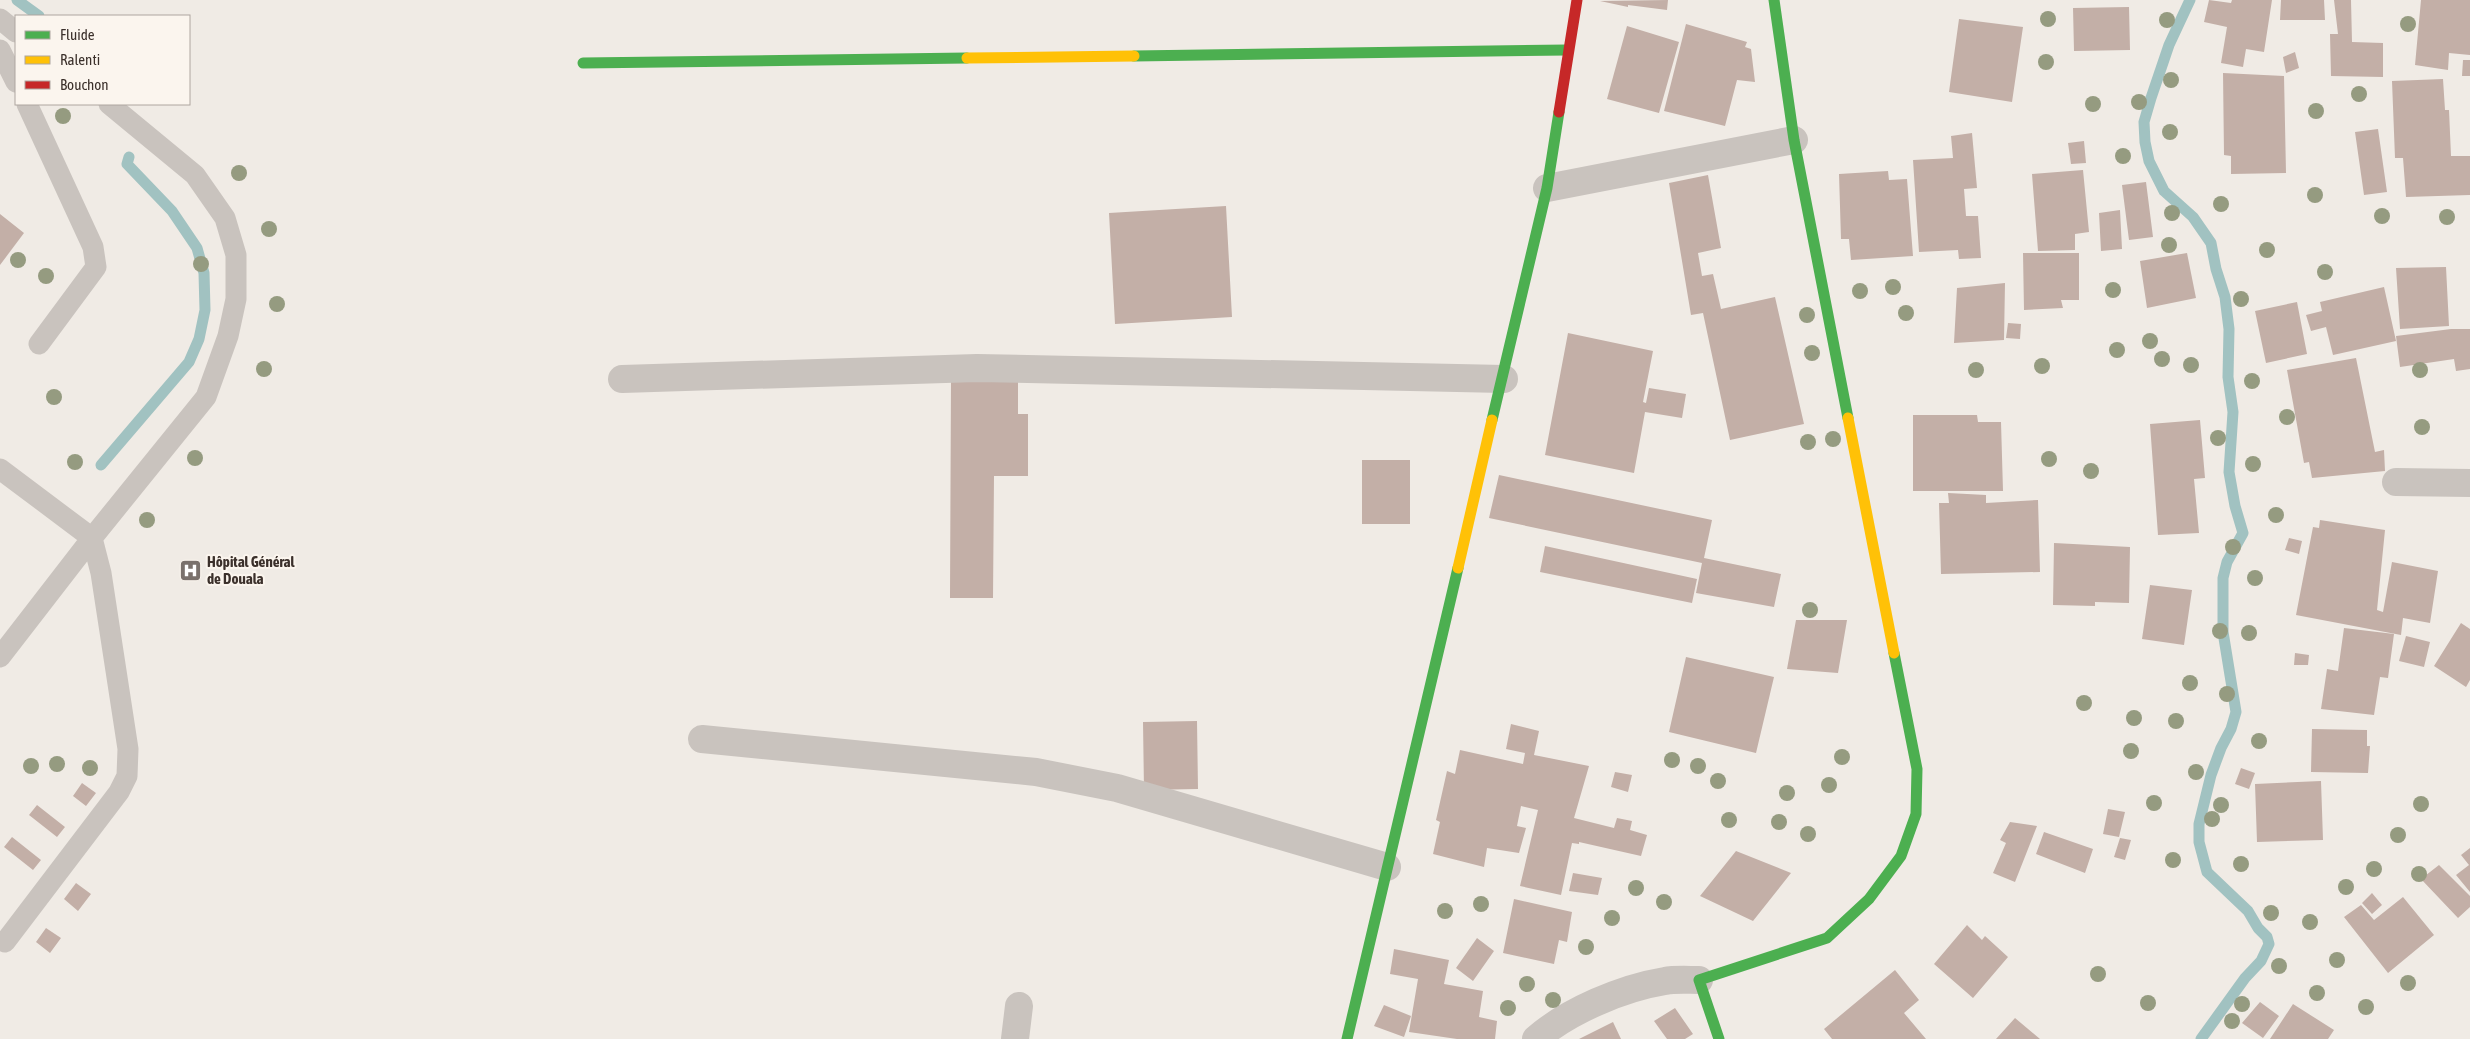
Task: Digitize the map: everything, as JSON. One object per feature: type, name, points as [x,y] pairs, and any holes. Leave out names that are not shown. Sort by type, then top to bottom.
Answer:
[{"type":"street","points":[[1347,1039],[1504,379],[1547,188],[1567,50],[1577,0]]},
{"type":"street","points":[[1536,1039],[1553,1025],[1588,1006],[1665,980],[1699,980],[1827,938],[1869,899],[1901,856],[1916,814],[1917,768],[1794,140],[1774,0]]},
{"type":"street","points":[[583,63],[1567,50]]},
{"type":"street","points":[[1547,188],[1794,140]]},
{"type":"street","points":[[622,379],[977,368],[1504,379]]},
{"type":"street","points":[[2396,482],[2470,483]]},
{"type":"street","points":[[702,739],[1036,772],[1117,788],[1387,867]]},
{"type":"street","points":[[1699,980],[1719,1039]]},
{"type":"street","points":[[1015,1039],[1019,1006]]},
{"type":"lane","points":[[0,19],[15,31]]},
{"type":"lane","points":[[0,50],[15,80]]},
{"type":"lane","points":[[27,105],[93,247],[96,267],[39,344]]},
{"type":"lane","points":[[0,657],[92,538],[206,397],[228,336],[236,299],[236,255],[225,218],[195,175],[110,105]]},
{"type":"lane","points":[[0,470],[92,538],[101,572],[126,739],[127,776],[119,792],[5,942]]},
{"type":"building","points":[[1668,0],[1667,10],[1628,5],[1628,7],[1600,1]]},
{"type":"building","points":[[2209,0],[2231,3],[2232,0],[2272,0],[2264,52],[2246,49],[2243,67],[2221,63],[2227,27],[2204,22]]},
{"type":"building","points":[[2281,0],[2324,0],[2325,20],[2280,20]]},
{"type":"building","points":[[2334,0],[2351,0],[2352,42],[2383,43],[2383,77],[2331,76],[2330,34],[2338,34]]},
{"type":"building","points":[[2421,0],[2470,0],[2470,55],[2449,53],[2448,70],[2415,65]]},
{"type":"building","points":[[2129,7],[2130,50],[2074,51],[2073,8]]},
{"type":"building","points":[[1959,19],[2023,27],[2012,102],[1949,92]]},
{"type":"building","points":[[1686,24],[1747,42],[1745,47],[1751,49],[1755,82],[1737,80],[1725,126],[1664,111]]},
{"type":"building","points":[[1627,26],[1679,42],[1659,113],[1607,99]]},
{"type":"building","points":[[2295,52],[2299,68],[2286,73],[2283,57]]},
{"type":"building","points":[[2463,60],[2470,60],[2470,76],[2462,76]]},
{"type":"building","points":[[2223,73],[2284,76],[2286,173],[2231,174],[2231,156],[2224,155]]},
{"type":"building","points":[[2443,79],[2445,110],[2449,110],[2451,156],[2470,156],[2470,195],[2406,197],[2403,158],[2395,158],[2392,81]]},
{"type":"building","points":[[2378,129],[2387,192],[2364,195],[2355,132]]},
{"type":"building","points":[[1972,133],[1977,188],[1964,189],[1966,216],[1978,216],[1981,258],[1959,259],[1958,250],[1919,252],[1913,160],[1953,158],[1951,136]]},
{"type":"building","points":[[2084,141],[2086,163],[2071,164],[2068,143]]},
{"type":"building","points":[[2083,170],[2089,232],[2075,234],[2075,250],[2038,251],[2032,174]]},
{"type":"building","points":[[1888,171],[1889,180],[1907,179],[1913,256],[1851,260],[1849,239],[1841,239],[1839,174]]},
{"type":"building","points":[[1708,175],[1721,248],[1698,253],[1702,276],[1713,274],[1721,309],[1775,297],[1804,424],[1730,440],[1703,313],[1691,315],[1669,183]]},
{"type":"building","points":[[2146,182],[2153,237],[2129,240],[2122,185]]},
{"type":"building","points":[[1226,206],[1232,317],[1115,324],[1109,213]]},
{"type":"building","points":[[2120,210],[2122,249],[2101,251],[2099,213]]},
{"type":"building","points":[[0,214],[24,233],[0,265]]},
{"type":"building","points":[[2023,253],[2079,253],[2079,300],[2061,300],[2063,308],[2024,310]]},
{"type":"building","points":[[2187,253],[2196,298],[2147,308],[2140,261]]},
{"type":"building","points":[[2446,267],[2449,326],[2400,329],[2396,268]]},
{"type":"building","points":[[2005,283],[2004,340],[1954,343],[1957,288]]},
{"type":"building","points":[[2384,287],[2396,341],[2333,355],[2326,327],[2311,331],[2306,315],[2322,311],[2320,302]]},
{"type":"building","points":[[2297,302],[2307,354],[2266,363],[2255,311]]},
{"type":"building","points":[[2008,323],[2021,324],[2020,339],[2006,338]]},
{"type":"building","points":[[2451,329],[2470,329],[2470,369],[2456,371],[2454,359],[2400,367],[2396,336]]},
{"type":"building","points":[[1568,333],[1653,351],[1643,402],[1646,403],[1649,388],[1686,394],[1682,418],[1645,412],[1634,473],[1545,455]]},
{"type":"building","points":[[2356,358],[2375,452],[2384,450],[2385,471],[2312,478],[2309,462],[2304,463],[2287,370]]},
{"type":"building","points":[[1018,376],[1018,414],[1028,414],[1028,476],[994,476],[993,598],[950,598],[951,379]]},
{"type":"building","points":[[1913,415],[1977,415],[1978,422],[2001,422],[2003,491],[1913,491]]},
{"type":"building","points":[[2200,420],[2205,478],[2194,479],[2199,533],[2158,535],[2150,424]]},
{"type":"building","points":[[1362,460],[1410,460],[1410,524],[1362,524]]},
{"type":"building","points":[[1499,475],[1712,520],[1704,558],[1781,574],[1774,607],[1696,593],[1702,563],[1489,518]]},
{"type":"building","points":[[1948,493],[1986,495],[1986,503],[2038,500],[2040,572],[1941,574],[1939,503],[1949,503]]},
{"type":"building","points":[[2320,520],[2385,530],[2377,610],[2383,612],[2392,562],[2438,571],[2430,623],[2403,618],[2401,635],[2296,615],[2313,527],[2319,528]]},
{"type":"building","points":[[2289,538],[2302,541],[2299,554],[2285,550]]},
{"type":"building","points":[[2054,543],[2130,547],[2129,603],[2095,602],[2095,606],[2053,605]]},
{"type":"building","points":[[1545,546],[1697,579],[1692,603],[1540,572]]},
{"type":"building","points":[[2150,585],[2192,590],[2184,645],[2142,639]]},
{"type":"building","points":[[1796,620],[1847,620],[1838,673],[1787,669]]},
{"type":"building","points":[[2461,623],[2470,629],[2470,680],[2466,687],[2434,666]]},
{"type":"building","points":[[2344,628],[2394,634],[2388,678],[2380,677],[2374,715],[2321,709],[2327,669],[2338,671]]},
{"type":"building","points":[[2406,636],[2430,642],[2424,667],[2399,661]]},
{"type":"building","points":[[2295,653],[2309,655],[2308,665],[2294,665]]},
{"type":"building","points":[[1686,657],[1774,677],[1756,753],[1669,732]]},
{"type":"building","points":[[1197,721],[1198,789],[1144,790],[1143,722]]},
{"type":"building","points":[[1511,724],[1539,731],[1534,755],[1589,766],[1574,818],[1614,828],[1617,818],[1632,821],[1630,830],[1647,835],[1641,856],[1579,842],[1579,844],[1572,843],[1561,895],[1520,886],[1538,810],[1521,806],[1517,826],[1526,828],[1519,853],[1487,848],[1484,867],[1433,854],[1440,822],[1436,820],[1447,771],[1455,774],[1460,750],[1523,764],[1525,753],[1506,749]]},
{"type":"building","points":[[2312,729],[2367,730],[2367,746],[2370,746],[2368,773],[2311,772]]},
{"type":"building","points":[[2241,768],[2255,773],[2249,789],[2235,784]]},
{"type":"building","points":[[1615,772],[1632,775],[1628,792],[1611,787]]},
{"type":"building","points":[[2321,781],[2323,840],[2257,842],[2255,784]]},
{"type":"building","points":[[82,783],[96,793],[86,806],[73,796]]},
{"type":"building","points":[[37,805],[65,827],[57,837],[29,815]]},
{"type":"building","points":[[2108,809],[2125,812],[2119,837],[2103,834]]},
{"type":"building","points":[[2010,822],[2037,826],[2015,882],[1993,873],[2006,843],[2000,840]]},
{"type":"building","points":[[2044,832],[2093,849],[2085,873],[2036,854]]},
{"type":"building","points":[[12,837],[41,860],[33,870],[4,847]]},
{"type":"building","points":[[2120,838],[2131,840],[2125,860],[2114,857]]},
{"type":"building","points":[[2470,848],[2470,892],[2456,875],[2469,865],[2461,855]]},
{"type":"building","points":[[1736,851],[1791,873],[1753,921],[1700,896]]},
{"type":"building","points":[[2439,865],[2470,896],[2470,907],[2458,918],[2421,879]]},
{"type":"building","points":[[1573,873],[1602,878],[1598,895],[1569,891]]},
{"type":"building","points":[[76,883],[91,894],[78,911],[64,899]]},
{"type":"building","points":[[2372,893],[2382,905],[2372,914],[2362,903]]},
{"type":"building","points":[[2403,897],[2434,935],[2388,973],[2344,917],[2361,905],[2374,920]]},
{"type":"building","points":[[1514,899],[1572,912],[1567,942],[1559,940],[1554,964],[1503,953]]},
{"type":"building","points":[[1967,925],[1982,940],[1985,936],[2008,957],[1973,998],[1934,964]]},
{"type":"building","points":[[46,928],[61,938],[50,953],[36,942]]},
{"type":"building","points":[[1477,938],[1494,951],[1473,981],[1456,968]]},
{"type":"building","points":[[1394,949],[1449,960],[1444,984],[1483,991],[1479,1017],[1497,1021],[1495,1039],[1457,1039],[1409,1032],[1418,979],[1390,974]]},
{"type":"building","points":[[1895,970],[1919,1000],[1904,1013],[1926,1039],[1832,1039],[1824,1029]]},
{"type":"building","points":[[2260,1002],[2279,1016],[2263,1038],[2242,1023]]},
{"type":"building","points":[[2293,1004],[2334,1030],[2328,1039],[2270,1039]]},
{"type":"building","points":[[1384,1005],[1411,1016],[1404,1037],[1374,1026]]},
{"type":"building","points":[[1675,1008],[1693,1034],[1685,1039],[1667,1039],[1654,1021]]},
{"type":"building","points":[[2015,1018],[2040,1039],[1996,1039]]},
{"type":"building","points":[[1613,1022],[1621,1039],[1579,1039]]},
{"type":"waterway","points":[[17,0],[38,15]]},
{"type":"waterway","points":[[2190,0],[2169,45],[2144,122],[2145,142],[2149,161],[2164,191],[2193,217],[2211,243],[2216,269],[2225,297],[2229,329],[2228,377],[2233,412],[2229,472],[2235,506],[2243,533],[2227,562],[2223,578],[2223,632],[2236,712],[2231,729],[2221,748],[2211,775],[2199,824],[2199,842],[2207,872],[2248,911],[2258,928],[2267,937],[2269,944],[2261,961],[2245,978],[2201,1039]]},
{"type":"waterway","points":[[101,465],[189,362],[199,339],[205,310],[204,273],[197,248],[172,211],[127,164],[129,157]]},
{"type":"traffic: fast","points":[[1774,0],[1794,140],[1848,418]]},
{"type":"traffic: fast","points":[[1134,56],[1567,50]]},
{"type":"traffic: fast","points":[[583,63],[967,58]]},
{"type":"traffic: fast","points":[[1492,420],[1547,188],[1559,112]]},
{"type":"traffic: fast","points":[[1347,1039],[1458,568]]},
{"type":"traffic: fast","points":[[1719,1039],[1699,980],[1827,938],[1869,899],[1901,856],[1916,814],[1917,769],[1894,653]]},
{"type":"traffic: slow","points":[[967,58],[1134,56]]},
{"type":"traffic: slow","points":[[1848,418],[1894,653]]},
{"type":"traffic: slow","points":[[1458,568],[1492,420]]},
{"type":"traffic: jam","points":[[1559,112],[1577,0]]},
{"type":"place","name":"Hôpital Général de Douala","points":[[191,571]]}]
